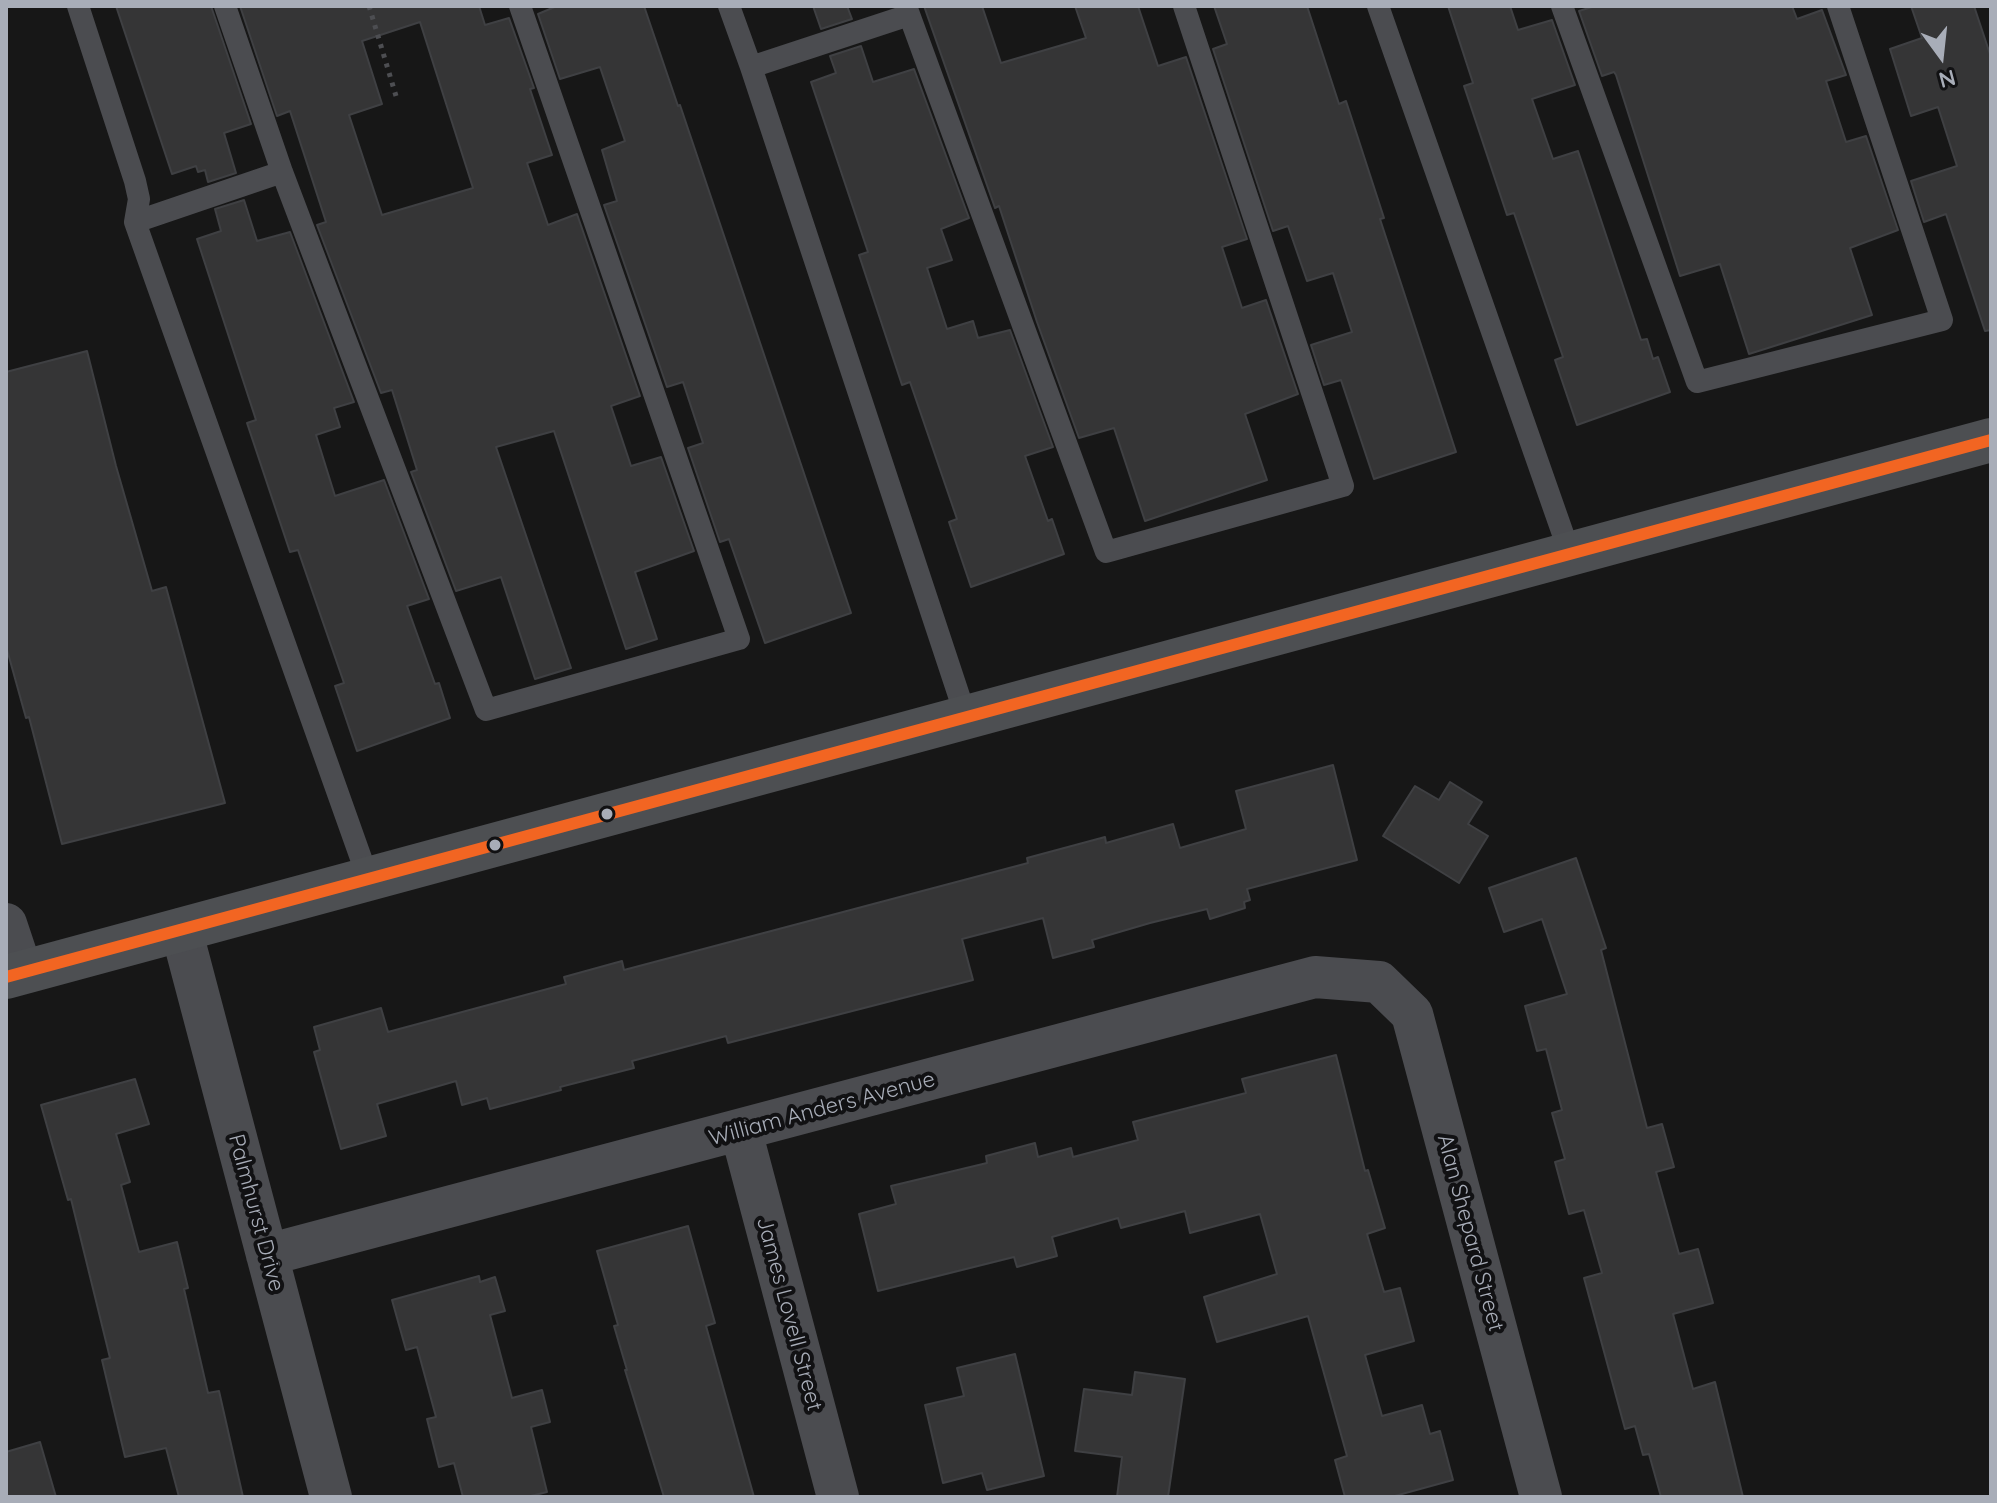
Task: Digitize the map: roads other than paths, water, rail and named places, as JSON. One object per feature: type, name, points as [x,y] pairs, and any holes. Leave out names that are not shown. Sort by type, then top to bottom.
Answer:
[{"type":"main road","points":[[14,974],[1991,440]]},
{"type":"street","points":[[6,924],[14,974]]},
{"type":"street","name":"Palmhurst Drive","points":[[181,929],[331,1497]]},
{"type":"street","name":"William Anders Avenue","points":[[267,1255],[1315,977],[1379,982]]},
{"type":"street","name":"Alan Shepard Street","points":[[1379,982],[1412,1014],[1541,1497]]},
{"type":"street","name":"James Lovell Street","points":[[741,1131],[838,1497]]},
{"type":"lane","points":[[78,6],[135,181],[139,199],[135,222],[368,878]]},
{"type":"lane","points":[[225,6],[282,172],[486,710],[739,639],[520,6]]},
{"type":"lane","points":[[729,6],[966,717]]},
{"type":"lane","points":[[751,67],[907,10],[1106,552],[1343,486],[1184,6]]},
{"type":"lane","points":[[1378,6],[1570,554]]},
{"type":"lane","points":[[1562,6],[1697,382],[1942,320],[1838,6]]},
{"type":"lane","points":[[135,222],[282,172]]}]
